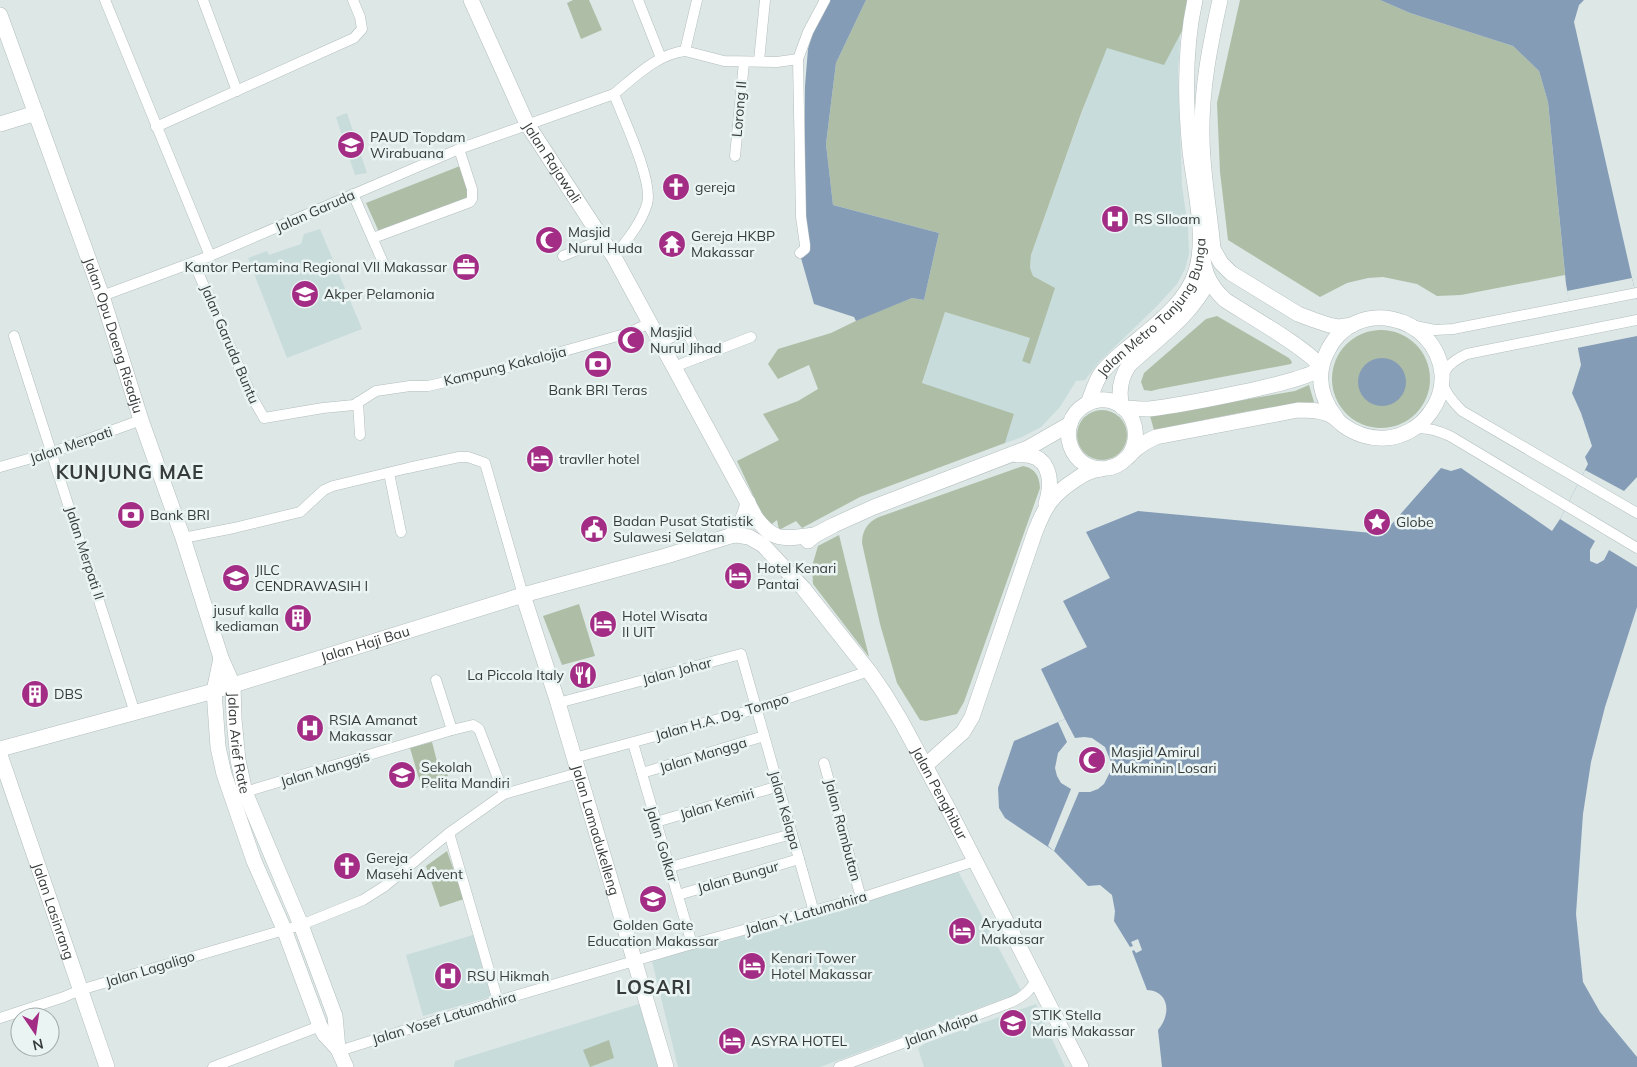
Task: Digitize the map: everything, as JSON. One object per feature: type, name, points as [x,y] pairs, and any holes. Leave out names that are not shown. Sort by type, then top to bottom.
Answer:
[{"type":"main road","name":"Jalan Rajawali","points":[[470,0],[527,124],[614,257],[764,529],[773,536],[785,538],[815,535]]},
{"type":"main road","name":"Jalan Metro Tanjung Bunga","points":[[1088,403],[1100,375],[1114,360],[1165,315],[1186,292],[1196,271],[1201,247],[1190,149],[1186,90],[1189,31],[1195,0]]},
{"type":"main road","name":"Jalan Metro Tanjung Bunga","points":[[1220,0],[1211,40],[1205,82],[1202,137],[1213,249],[1216,257],[1231,273],[1298,314],[1329,325],[1352,325]]},
{"type":"main road","name":"Jalan Opu Daeng Risadju","points":[[0,15],[102,296],[141,420],[183,538],[221,658]]},
{"type":"main road","points":[[0,124],[36,113]]},
{"type":"main road","points":[[1201,247],[1208,281],[1216,292],[1225,300],[1290,341],[1318,362],[1321,368]]},
{"type":"main road","name":"Jalan Metro Tanjung Bunga","points":[[1122,407],[1120,390],[1124,372],[1129,364],[1191,308],[1202,295],[1208,281]]},
{"type":"main road","points":[[1377,318],[1394,319],[1410,324],[1424,334],[1435,350],[1439,359],[1442,388],[1436,403],[1426,418],[1412,430],[1395,437],[1377,438],[1351,431],[1330,410],[1323,396],[1321,368],[1332,342],[1352,325],[1377,318]]},
{"type":"main road","points":[[1122,407],[1136,409],[1173,405],[1289,382],[1314,374],[1321,368]]},
{"type":"main road","points":[[1101,469],[1081,462],[1072,451],[1068,438],[1072,417],[1088,403],[1102,400],[1116,403],[1131,416],[1136,428],[1135,446],[1128,457]]},
{"type":"main road","points":[[1044,510],[1058,492],[1082,476],[1091,471],[1116,466],[1142,444],[1156,437],[1285,412],[1311,410],[1324,412],[1337,419]]},
{"type":"main road","points":[[763,545],[798,546],[807,542],[815,535],[874,507],[1013,455],[1070,424]]},
{"type":"main road","points":[[926,765],[963,732],[972,717],[1044,510],[1050,486],[1047,470],[1042,462],[1033,456],[1025,454],[1013,455]]},
{"type":"main road","points":[[730,536],[741,524],[748,502]]},
{"type":"main road","name":"Jalan Haji Bau","points":[[0,749],[214,691],[523,595],[666,556],[730,536],[749,537],[763,545]]},
{"type":"main road","name":"Jalan Penghibur","points":[[763,545],[803,588],[869,671],[902,721],[1081,1067]]},
{"type":"main road","name":"Jalan Lamadukelleng","points":[[523,595],[558,703],[666,1067]]},
{"type":"main road","name":"Jalan Arief Rate","points":[[221,658],[232,685],[238,760],[245,792],[301,925],[335,1016],[339,1050],[346,1067]]},
{"type":"main road","name":"Jalan Arief Rate","points":[[221,658],[214,691],[218,747],[224,774],[254,861],[284,929],[320,1026],[325,1035],[339,1050]]},
{"type":"main road","name":"Jalan Lasinrang","points":[[0,755],[106,1067]]},
{"type":"street","points":[[105,0],[210,256]]},
{"type":"street","points":[[203,0],[238,91]]},
{"type":"street","points":[[156,127],[354,38],[362,28],[353,0]]},
{"type":"street","points":[[638,0],[661,58],[685,51],[724,61],[777,62],[798,59]]},
{"type":"street","points":[[685,51],[697,0]]},
{"type":"street","points":[[759,61],[765,0]]},
{"type":"street","points":[[800,253],[805,249],[805,244],[801,217],[798,59],[808,32],[825,0]]},
{"type":"street","name":"Jalan Garuda","points":[[102,296],[194,263],[459,149],[614,94],[661,58]]},
{"type":"street","name":"Lorong II","points":[[735,156],[744,62]]},
{"type":"street","points":[[614,94],[643,169],[649,194],[647,205],[637,226],[614,257]]},
{"type":"street","points":[[373,238],[470,202],[472,199],[472,189],[459,149]]},
{"type":"street","points":[[354,194],[385,267]]},
{"type":"street","points":[[563,256],[603,239]]},
{"type":"street","name":"Jalan Garuda Buntu","points":[[194,263],[261,415],[264,418],[268,418],[301,413]]},
{"type":"street","points":[[1410,324],[1422,328],[1453,329],[1637,293]]},
{"type":"street","points":[[1637,320],[1467,354],[1455,359],[1446,367],[1442,377],[1449,397],[1462,411],[1637,513]]},
{"type":"street","name":"Kampung Kakalojia","points":[[301,413],[323,408],[350,406],[376,391],[410,386],[428,386],[490,372],[628,333],[650,323]]},
{"type":"street","points":[[661,342],[686,331],[701,357]]},
{"type":"street","name":"Jalan Merpati II","points":[[14,336],[136,713]]},
{"type":"street","points":[[674,368],[751,337]]},
{"type":"street","points":[[358,402],[360,435]]},
{"type":"street","name":"Jalan Merpati","points":[[0,468],[53,452],[141,420]]},
{"type":"street","points":[[1412,430],[1419,428],[1433,430],[1450,436],[1637,548]]},
{"type":"street","points":[[183,538],[300,512],[328,488],[468,457],[485,463],[523,595]]},
{"type":"street","points":[[389,473],[401,532]]},
{"type":"street","name":"Jalan Johar","points":[[558,703],[741,654],[756,709]]},
{"type":"street","name":"Jalan H.A. Dg. Tompo","points":[[449,833],[504,794],[633,743],[756,709],[869,671]]},
{"type":"street","points":[[436,680],[452,730]]},
{"type":"street","name":"Jalan Kelapa","points":[[756,709],[814,912]]},
{"type":"street","name":"Jalan Manggis","points":[[245,792],[473,725],[479,729],[504,794]]},
{"type":"street","name":"Jalan Mangga","points":[[642,773],[764,736]]},
{"type":"street","name":"Jalan Golkar","points":[[633,743],[692,944]]},
{"type":"street","name":"Jalan Rambutan","points":[[824,763],[861,898]]},
{"type":"street","name":"Jalan Kemiri","points":[[656,822],[779,786]]},
{"type":"street","points":[[449,833],[498,1001]]},
{"type":"street","name":"Jalan Lagaligo","points":[[0,1018],[64,998],[80,990],[301,925],[363,900],[449,833]]},
{"type":"street","points":[[670,867],[792,834]]},
{"type":"street","name":"Jalan Bungur","points":[[678,895],[799,859]]},
{"type":"street","name":"Jalan Y. Latumahira","points":[[636,961],[692,944],[814,912],[975,861]]},
{"type":"street","name":"Jalan Yosef Latumahira","points":[[339,1050],[636,961]]},
{"type":"street","name":"Jalan Maipa","points":[[840,1067],[862,1063],[1009,1003],[1029,991],[1036,980]]},
{"type":"street","points":[[213,1067],[320,1026]]},
{"type":"shaded area","name":"RS SIloam","points":[[1181,18],[1178,73],[1182,186],[1188,228],[1189,254],[1185,269],[1177,284],[1099,362],[1085,380],[1076,381],[1060,407],[1041,427],[1005,443],[1014,415],[922,384],[945,312],[1030,338],[1022,361],[1030,364],[1039,280],[1033,276],[1030,268],[1031,255],[1106,45]]},
{"type":"shaded area","name":"PAUD Topdam Wirabuana","points":[[347,113],[367,173],[355,175],[336,117]]},
{"type":"shaded area","name":"Akper Pelamonia","points":[[320,229],[362,329],[287,358],[248,258],[267,251],[269,255],[301,244],[304,234]]},
{"type":"shaded area","points":[[958,871],[1022,992],[820,1067],[678,1067],[652,961]]},
{"type":"shaded area","name":"RSU Hikmah","points":[[473,935],[491,997],[423,1016],[406,955]]},
{"type":"shaded area","points":[[639,1004],[659,1067],[454,1067],[455,1061]]},
{"type":"shaded area","name":"STIK Stella Maris Makassar","points":[[1036,1004],[1065,1067],[924,1067],[918,1048],[926,1043]]},
{"type":"green space","points":[[573,0],[589,0],[602,30],[581,39],[567,3]]},
{"type":"green space","points":[[866,0],[1187,0],[1182,31],[1164,65],[1107,48],[1082,111],[1031,255],[1030,268],[1033,276],[1055,288],[1030,364],[1022,361],[1030,338],[945,312],[922,383],[1014,414],[1005,443],[860,497],[802,528],[796,521],[779,530],[777,520],[768,527],[737,461],[779,440],[763,414],[798,401],[818,389],[809,365],[778,379],[768,364],[778,349],[831,333],[864,317],[912,298],[924,300],[939,233],[833,205],[826,144],[836,63]]},
{"type":"green space","points":[[1240,0],[1380,0],[1410,13],[1513,46],[1539,71],[1548,102],[1565,275],[1461,295],[1437,296],[1417,284],[1383,277],[1368,278],[1347,283],[1320,297],[1228,240],[1220,172],[1217,103]]},
{"type":"green space","points":[[460,166],[470,197],[379,232],[366,203]]},
{"type":"green space","points":[[1217,316],[1289,358],[1292,362],[1291,364],[1151,391],[1144,390],[1141,382],[1144,373],[1206,319]]},
{"type":"green space","points":[[1381,330],[1400,334],[1416,344],[1426,360],[1430,379],[1426,398],[1416,414],[1400,424],[1381,428],[1362,424],[1346,414],[1336,398],[1332,379],[1336,360],[1346,344],[1362,334]]},
{"type":"green space","points":[[1309,385],[1314,402],[1249,411],[1154,430],[1150,416],[1295,391]]},
{"type":"green space","points":[[1102,410],[1120,417],[1127,435],[1120,453],[1102,460],[1084,453],[1077,435],[1084,417]]},
{"type":"green space","points":[[1023,466],[1031,469],[1036,474],[1040,488],[964,702],[957,714],[926,721],[920,720],[897,683],[880,624],[862,543],[864,530],[872,521],[879,517]]},
{"type":"green space","points":[[839,535],[869,657],[813,584],[812,566],[818,546]]},
{"type":"green space","points":[[579,604],[595,656],[562,665],[543,616]]},
{"type":"green space","points":[[432,742],[440,773],[447,771],[449,781],[422,789],[410,748]]},
{"type":"green space","points":[[447,851],[464,899],[440,907],[426,866]]},
{"type":"green space","points":[[609,1040],[614,1058],[590,1067],[583,1050]]},
{"type":"water","points":[[829,0],[866,0],[836,63],[826,144],[833,205],[939,233],[924,300],[912,298],[856,321],[854,317],[814,304],[801,258],[804,220],[805,86],[808,49],[813,32]]},
{"type":"water","points":[[1380,0],[1584,0],[1579,5],[1574,22],[1637,300],[1637,607],[1605,707],[1591,762],[1583,814],[1576,914],[1583,982],[1600,1012],[1637,1057],[1637,1067],[1162,1067],[1158,1030],[1165,1018],[1166,1005],[1164,999],[1155,991],[1147,990],[1132,951],[1134,950],[1136,953],[1142,950],[1138,939],[1131,942],[1133,946],[1130,947],[1114,921],[1115,911],[1112,895],[1100,885],[1088,886],[1054,851],[1005,818],[999,808],[998,788],[1014,741],[1065,719],[1041,669],[1087,647],[1063,601],[1110,578],[1086,532],[1138,511],[1383,534],[1441,468],[1451,471],[1461,468],[1552,531],[1588,464],[1585,457],[1592,446],[1572,393],[1581,365],[1566,284],[1548,102],[1539,71],[1513,46],[1410,13]]},
{"type":"water","points":[[1382,358],[1391,360],[1399,365],[1404,373],[1406,382],[1404,391],[1399,399],[1391,404],[1382,406],[1373,404],[1365,399],[1360,391],[1358,382],[1360,373],[1365,365],[1373,360]]},
{"type":"pier","points":[[1632,278],[1637,300],[1637,336],[1577,348],[1567,291]]},
{"type":"pier","points":[[1585,470],[1624,491],[1637,477],[1637,567],[1609,550],[1604,560],[1597,564],[1590,561],[1590,550],[1595,541],[1560,519]]},
{"type":"pier","points":[[1065,719],[1075,738],[1092,738],[1105,747],[1111,762],[1111,770],[1104,784],[1098,789],[1090,792],[1079,792],[1054,851],[1048,846],[1071,789],[1061,783],[1055,768],[1058,753],[1067,742],[1058,722]]},
{"type":"place","name":"PAUD Topdam Wirabuana","points":[[351,145]]},
{"type":"place","name":"gereja","points":[[676,187]]},
{"type":"place","name":"RS SIloam","points":[[1115,219]]},
{"type":"place","name":"Masjid Nurul Huda","points":[[549,240]]},
{"type":"place","name":"Gereja HKBP Makassar","points":[[672,244]]},
{"type":"place","name":"Kantor Pertamina Regional VII Makassar","points":[[466,267]]},
{"type":"place","name":"Akper Pelamonia","points":[[305,294]]},
{"type":"place","name":"Masjid Nurul Jihad","points":[[631,340]]},
{"type":"place","name":"Bank BRI Teras","points":[[598,364]]},
{"type":"place","name":"travller hotel","points":[[540,459]]},
{"type":"place","name":"Bank BRI","points":[[131,515]]},
{"type":"place","name":"Globe","points":[[1377,522]]},
{"type":"place","name":"Badan Pusat Statistik Sulawesi Selatan","points":[[594,529]]},
{"type":"place","name":"Hotel Kenari Pantai","points":[[738,576]]},
{"type":"place","name":"JILC CENDRAWASIH I","points":[[236,578]]},
{"type":"place","name":"jusuf kalla kediaman","points":[[298,618]]},
{"type":"place","name":"Hotel Wisata II UIT","points":[[603,624]]},
{"type":"place","name":"La Piccola Italy","points":[[583,675]]},
{"type":"place","name":"DBS","points":[[35,694]]},
{"type":"place","name":"RSIA Amanat Makassar","points":[[310,728]]},
{"type":"place","name":"Masjid Amirul Mukminin Losari","points":[[1092,760]]},
{"type":"place","name":"Sekolah Pelita Mandiri","points":[[402,775]]},
{"type":"place","name":"Gereja Masehi Advent","points":[[347,866]]},
{"type":"place","name":"Golden Gate Education Makassar","points":[[653,899]]},
{"type":"place","name":"Aryaduta Makassar","points":[[962,931]]},
{"type":"place","name":"Kenari Tower Hotel Makassar","points":[[752,966]]},
{"type":"place","name":"RSU Hikmah","points":[[448,976]]},
{"type":"place","name":"STIK Stella Maris Makassar","points":[[1013,1023]]},
{"type":"place","name":"ASYRA HOTEL","points":[[732,1041]]},
{"type":"district","name":"KUNJUNG MAE","points":[[130,472]]},
{"type":"district","name":"LOSARI","points":[[654,987]]}]
